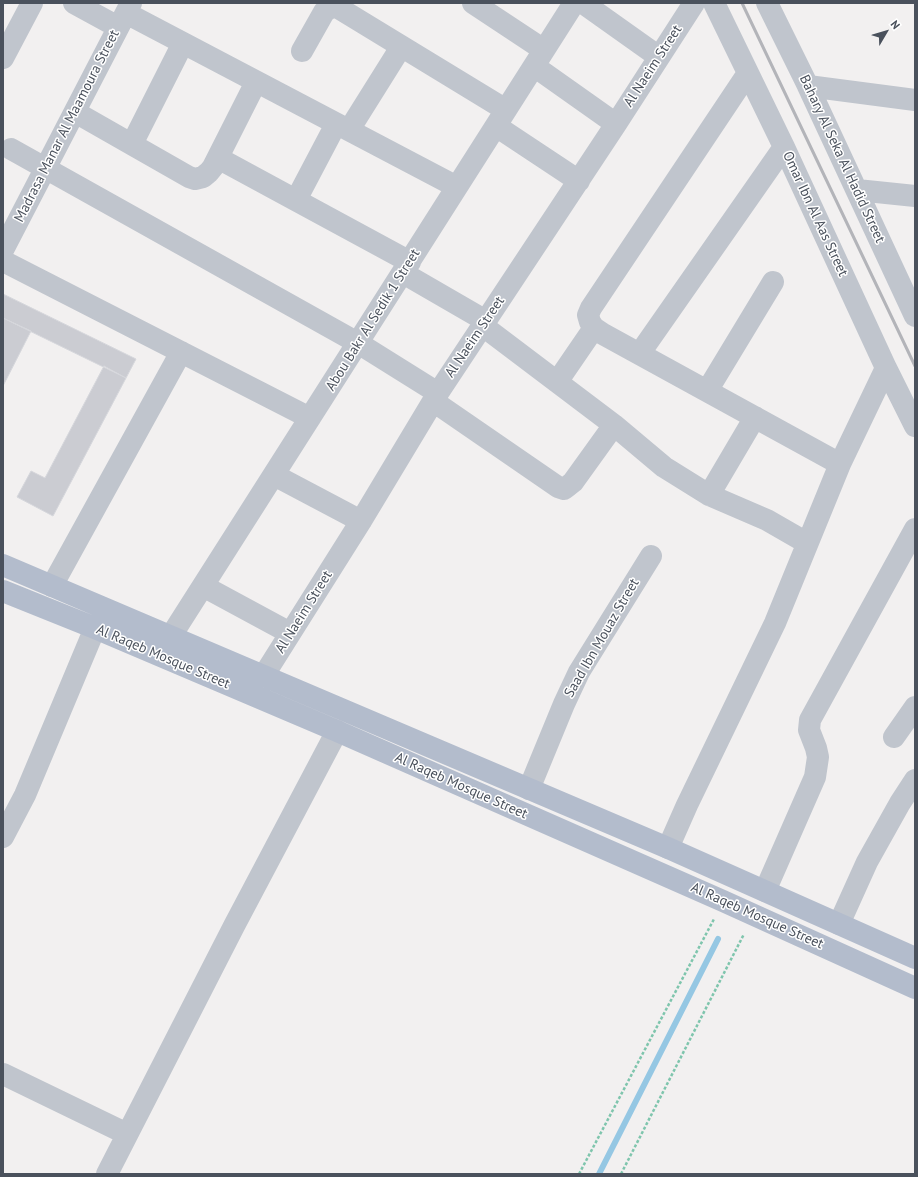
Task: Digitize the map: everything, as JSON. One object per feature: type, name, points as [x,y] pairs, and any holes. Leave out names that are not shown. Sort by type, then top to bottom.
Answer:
[{"type":"main road","name":"Al Raqeb Mosque Street","points":[[3,565],[668,848],[839,924],[913,952]]},
{"type":"main road","name":"Al Raqeb Mosque Street","points":[[3,590],[337,731],[754,914],[915,988]]},
{"type":"street","points":[[3,58],[32,3]]},
{"type":"street","points":[[74,3],[125,14],[457,187]]},
{"type":"street","points":[[472,3],[616,124]]},
{"type":"street","name":"Abou Bakr Al Sedik 1 Street","points":[[171,636],[574,3]]},
{"type":"street","points":[[583,3],[659,57]]},
{"type":"street","name":"Al Naeim Street","points":[[264,675],[361,521],[436,397],[694,3]]},
{"type":"street","name":"Omar Ibn Al Aas Street","points":[[714,3],[784,147],[886,368],[915,426]]},
{"type":"street","name":"Bahary Al Seka Al Hadid Street","points":[[767,3],[910,297],[915,316]]},
{"type":"street","points":[[302,51],[324,12],[331,7],[337,7],[401,47],[501,118],[578,181]]},
{"type":"street","name":"Madrasa Manar Al Maamoura Street","points":[[3,250],[125,14]]},
{"type":"street","points":[[132,144],[183,43]]},
{"type":"street","points":[[296,200],[343,127],[401,47]]},
{"type":"street","points":[[748,73],[591,308],[588,315],[594,328],[840,464]]},
{"type":"street","points":[[75,112],[195,179],[203,177],[209,172],[218,158],[256,82]]},
{"type":"street","points":[[808,86],[915,100]]},
{"type":"street","points":[[640,353],[784,147]]},
{"type":"street","points":[[11,149],[358,343],[436,397],[558,487],[564,489],[573,482],[614,425]]},
{"type":"street","points":[[218,158],[296,200],[406,267],[485,323],[557,382],[614,425],[664,467],[709,495],[767,520],[807,543]]},
{"type":"street","points":[[857,190],[915,196]]},
{"type":"street","points":[[3,262],[310,418]]},
{"type":"street","points":[[707,391],[773,282]]},
{"type":"street","points":[[557,382],[594,328]]},
{"type":"street","points":[[52,586],[181,352]]},
{"type":"street","points":[[668,848],[775,623],[840,464],[886,368]]},
{"type":"street","points":[[709,495],[754,417]]},
{"type":"street","points":[[274,475],[361,521]]},
{"type":"street","points":[[765,891],[815,777],[818,757],[816,748],[808,730],[810,720],[915,529]]},
{"type":"street","name":"Saad Ibn Mouaz Street","points":[[529,789],[564,704],[579,672],[651,556]]},
{"type":"street","points":[[203,586],[290,633]]},
{"type":"street","points":[[3,836],[25,795],[95,628]]},
{"type":"street","points":[[894,737],[915,707]]},
{"type":"street","points":[[107,1174],[238,919],[337,731]]},
{"type":"street","points":[[839,924],[867,862],[900,803],[915,780]]},
{"type":"street","points":[[3,1074],[127,1134]]},
{"type":"path","points":[[579,1174],[723,901]]},
{"type":"path","points":[[621,1174],[754,914]]},
{"type":"building","points":[[3,294],[136,359],[126,378],[3,318]]},
{"type":"building","points":[[3,318],[31,331],[3,386]]},
{"type":"building","points":[[104,366],[126,378],[53,516],[17,497],[31,471],[45,478]]},
{"type":"waterway","points":[[599,1174],[718,939]]},
{"type":"railway","points":[[742,3],[915,366]]}]
